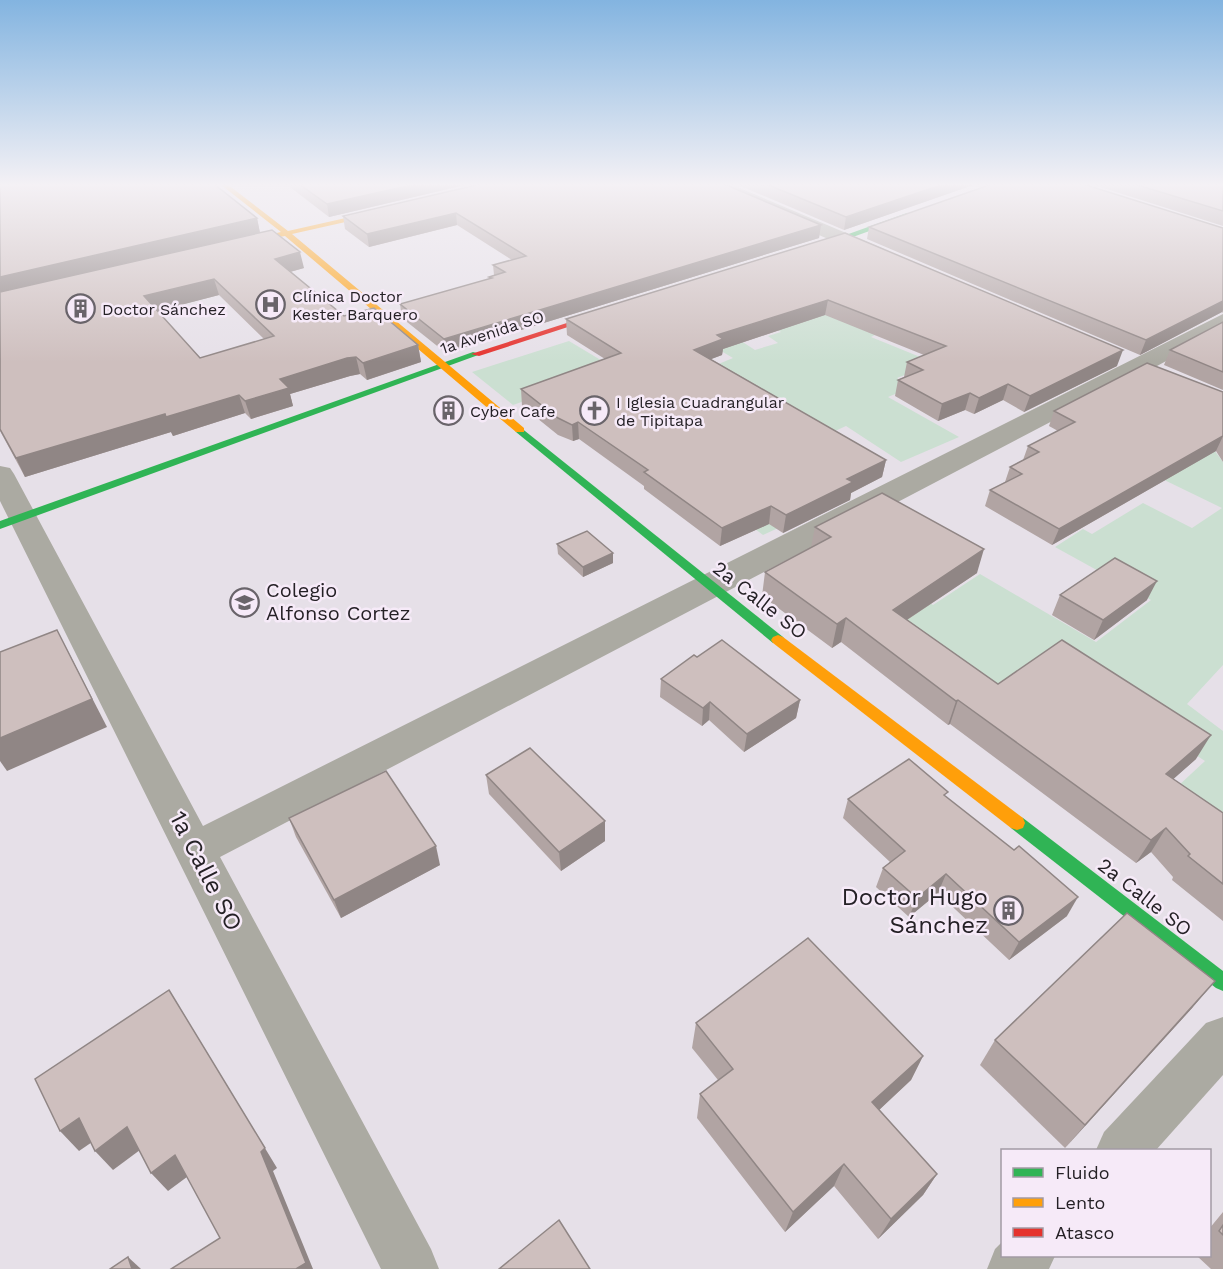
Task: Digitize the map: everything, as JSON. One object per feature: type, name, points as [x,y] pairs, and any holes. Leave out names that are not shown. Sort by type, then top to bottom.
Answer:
[{"type":"street","name":"2a Calle SO","points":[[298,243],[441,365],[709,586],[1223,982]]},
{"type":"street","points":[[798,253],[829,243]]},
{"type":"street","points":[[853,243],[897,262]]},
{"type":"street","name":"1a Avenida SO","points":[[11,521],[441,365],[619,309]]},
{"type":"street","points":[[195,850],[1223,321]]},
{"type":"street","name":"1a Calle SO","points":[[0,474],[11,521],[195,850],[411,1269]]},
{"type":"street","points":[[1123,1149],[1223,1040]]},
{"type":"street","points":[[1015,1269],[1026,1257]]},
{"type":"green space","points":[[817,309],[893,325],[871,337],[935,363],[897,378],[912,387],[888,397],[959,437],[901,462],[846,426],[822,437],[813,512],[763,535],[730,510],[612,370],[513,405],[472,372],[569,341],[604,362],[704,370],[733,358],[694,335],[718,326],[755,350],[778,343],[768,336],[781,332],[775,328]]},
{"type":"green space","points":[[1209,443],[1223,462],[1223,665],[1187,704],[1223,731],[1223,829],[1163,800],[1205,761],[1051,660],[989,702],[885,627],[868,566],[933,605],[980,574],[1096,642],[1151,600],[1055,547],[1083,529],[1092,534],[1143,503],[1192,528],[1222,508],[1121,459]]},
{"type":"building","points":[[0,243],[147,243],[0,277]]},
{"type":"building","points":[[214,243],[289,243],[300,252],[275,259],[344,316],[374,308],[418,345],[363,363],[356,357],[347,358],[280,379],[289,388],[245,401],[239,395],[166,417],[165,414],[16,458],[0,429],[0,292]],"holes":[[[214,279],[274,336],[200,358],[144,296]]]},
{"type":"building","points":[[505,243],[761,243],[444,339],[400,304],[492,278],[489,277],[505,272],[493,265],[526,256]]},
{"type":"building","points":[[812,243],[869,243],[1123,350],[1030,396],[1008,384],[979,398],[970,393],[942,404],[898,380],[923,370],[907,362],[946,346],[828,300],[717,335],[723,339],[694,350],[886,460],[847,479],[853,482],[786,515],[771,506],[722,528],[644,472],[648,470],[578,422],[572,425],[558,418],[521,389],[621,353],[566,319]]},
{"type":"building","points":[[909,243],[1223,243],[1223,301],[1146,340]]},
{"type":"building","points":[[1223,322],[1223,372],[1170,350]]},
{"type":"building","points":[[1147,363],[1223,392],[1223,436],[1059,529],[990,490],[1022,474],[1010,467],[1039,452],[1028,446],[1075,422],[1054,411]]},
{"type":"building","points":[[882,493],[984,549],[893,610],[998,684],[1062,640],[1211,735],[1166,774],[1223,813],[1223,884],[1188,856],[1190,854],[1166,828],[1151,840],[958,700],[956,701],[846,618],[837,624],[765,572],[831,537],[815,527]]},
{"type":"building","points":[[587,531],[613,553],[583,567],[557,544]]},
{"type":"building","points":[[1115,558],[1157,581],[1103,620],[1060,595]]},
{"type":"building","points":[[57,630],[92,699],[0,738],[0,652]]},
{"type":"building","points":[[722,640],[800,700],[747,734],[710,702],[703,708],[661,679],[694,655],[697,657]]},
{"type":"building","points":[[530,748],[605,821],[559,852],[486,775]]},
{"type":"building","points":[[909,759],[948,792],[944,795],[1014,850],[1019,846],[1078,897],[1019,942],[946,874],[917,898],[883,868],[905,851],[848,799]]},
{"type":"building","points":[[386,771],[436,846],[334,900],[289,818]]},
{"type":"building","points":[[1127,913],[1215,981],[1085,1125],[995,1040]]},
{"type":"building","points":[[808,938],[923,1056],[872,1102],[937,1174],[891,1219],[844,1164],[793,1212],[700,1094],[733,1069],[696,1023]]},
{"type":"building","points":[[169,990],[265,1148],[261,1152],[306,1263],[296,1269],[171,1269],[220,1238],[175,1155],[151,1173],[127,1127],[95,1151],[79,1118],[60,1131],[35,1079]]},
{"type":"building","points":[[559,1220],[590,1269],[499,1269]]},
{"type":"building","points":[[128,1257],[132,1269],[110,1269]]},
{"type":"traffic: fast","points":[[808,250],[828,243]]},
{"type":"traffic: fast","points":[[0,525],[476,354]]},
{"type":"traffic: fast","points":[[520,430],[778,640]]},
{"type":"traffic: fast","points":[[1017,823],[1223,982]]},
{"type":"traffic: slow","points":[[298,243],[520,430]]},
{"type":"traffic: slow","points":[[778,640],[1017,823]]},
{"type":"traffic: jam","points":[[476,354],[610,312]]},
{"type":"place","name":"Clínica Doctor Kester Barquero","points":[[271,305]]},
{"type":"place","name":"Doctor Sánchez","points":[[81,309]]},
{"type":"place","name":"Cyber Cafe","points":[[449,411]]},
{"type":"place","name":"I Iglesia Cuadrangular de Tipitapa","points":[[595,411]]},
{"type":"place","name":"Colegio Alfonso Cortez","points":[[245,602]]},
{"type":"place","name":"Doctor Hugo Sánchez","points":[[1009,911]]}]
